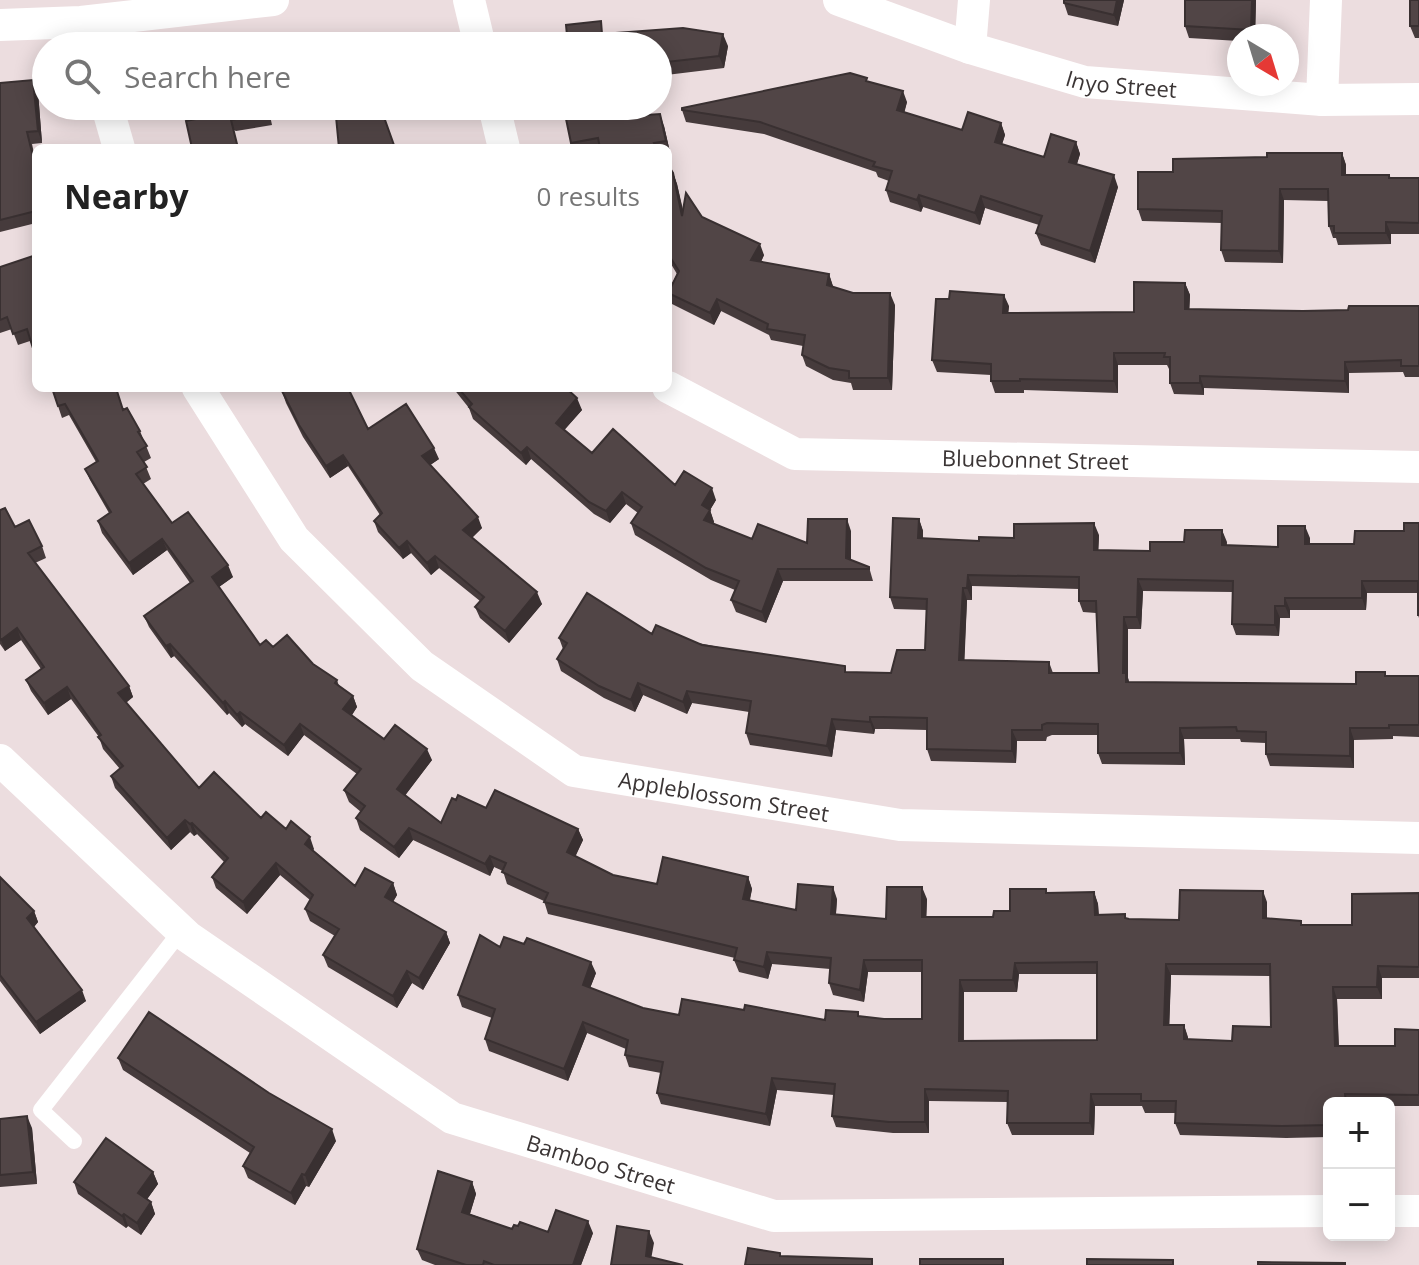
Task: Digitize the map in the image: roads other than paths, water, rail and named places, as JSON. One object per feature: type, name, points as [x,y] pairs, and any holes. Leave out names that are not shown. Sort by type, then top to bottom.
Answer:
[{"type":"street","points":[[96,32],[273,0]]},
{"type":"street","points":[[469,0],[477,32]]},
{"type":"street","name":"Inyo Street","points":[[839,0],[970,48],[1085,82],[1322,100],[1419,99]]},
{"type":"street","points":[[970,48],[974,0]]},
{"type":"street","points":[[1322,100],[1326,0]]},
{"type":"street","points":[[0,25],[66,32]]},
{"type":"street","points":[[111,120],[118,144]]},
{"type":"street","points":[[497,120],[503,144]]},
{"type":"street","name":"Bluebonnet Street","points":[[672,389],[795,454],[1419,467]]},
{"type":"street","name":"Appleblossom Street","points":[[201,392],[294,539],[422,666],[574,771],[900,825],[1419,838]]},
{"type":"street","name":"Bamboo Street","points":[[0,760],[181,931],[452,1118],[774,1216],[1323,1211]]},
{"type":"street","points":[[1395,1211],[1419,1211]]},
{"type":"lane","points":[[74,1141],[41,1110],[181,931]]}]
